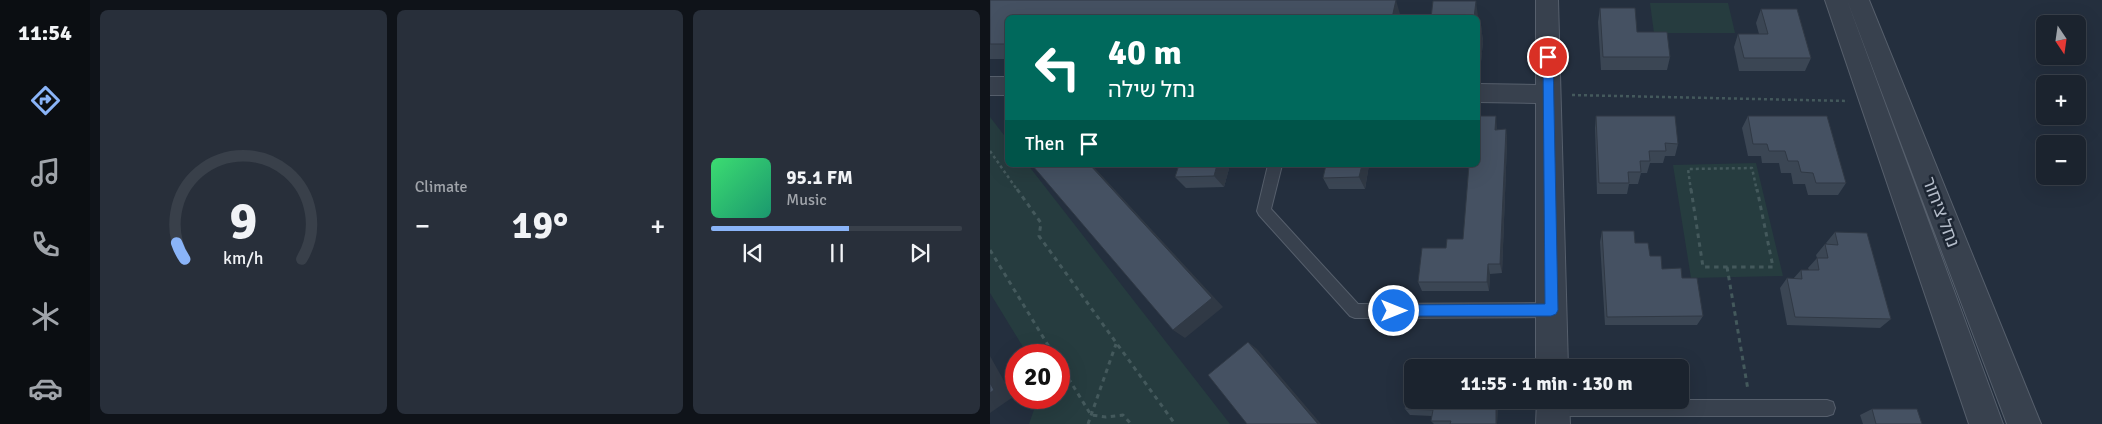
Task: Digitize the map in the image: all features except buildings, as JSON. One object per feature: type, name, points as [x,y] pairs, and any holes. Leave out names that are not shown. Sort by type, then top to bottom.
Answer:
[{"type":"street","points":[[1547,0],[1552,359]]},
{"type":"street","name":"נחל ציחור","points":[[1836,0],[1986,424]]},
{"type":"street","name":"נחל ציחור","points":[[1858,0],[2024,424]]},
{"type":"street","points":[[990,86],[1005,86]]},
{"type":"street","points":[[1480,93],[1548,94]]},
{"type":"lane","points":[[1275,167],[1264,211],[1355,311],[1551,310]]},
{"type":"lane","points":[[1553,411],[1827,408]]},
{"type":"path","points":[[1548,94],[1872,102]]},
{"type":"path","points":[[990,151],[1042,223],[1039,236],[1175,424]]},
{"type":"path","points":[[1752,168],[1773,267],[1728,267],[1703,267],[1688,169],[1752,168]]},
{"type":"path","points":[[990,250],[1047,344]]},
{"type":"path","points":[[1728,267],[1752,408]]},
{"type":"path","points":[[1088,424],[1117,343]]},
{"type":"path","points":[[1070,381],[1091,415]]},
{"type":"path","points":[[1091,415],[1106,417],[1123,415],[1131,424]]},
{"type":"green space","points":[[1650,3],[1728,3],[1735,33],[1654,33]]},
{"type":"green space","points":[[990,117],[1005,136],[1005,167],[1030,167],[1230,424],[1029,424],[1034,409],[1070,409],[1070,344],[1021,344],[990,293]]},
{"type":"green space","points":[[1756,163],[1783,276],[1691,278],[1673,165]]},
{"type":"route","points":[[1394,311],[1551,310],[1548,57]]}]
